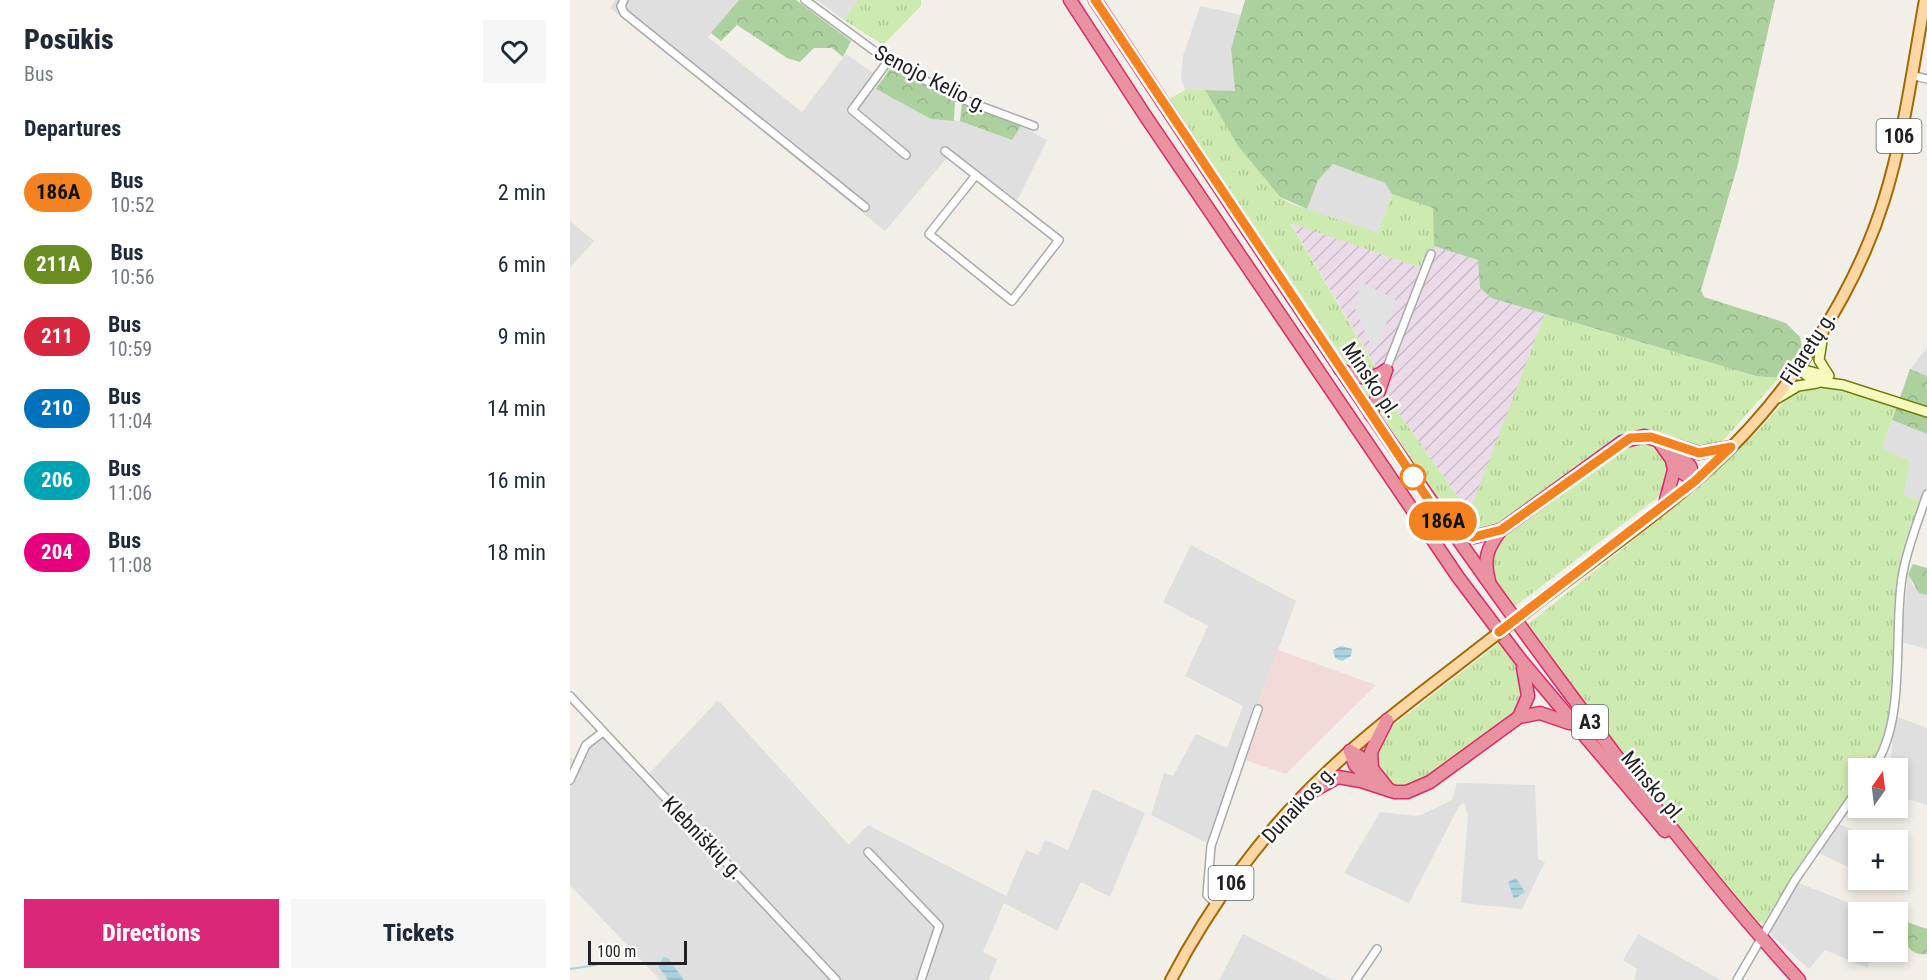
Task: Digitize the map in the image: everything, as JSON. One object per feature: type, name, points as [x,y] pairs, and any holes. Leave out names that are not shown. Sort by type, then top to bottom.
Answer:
[{"type":"highway","name":"Minsko pl.","points":[[1070,0],[1404,500],[1520,659],[1709,883],[1740,914]]},
{"type":"highway","name":"Minsko pl.","points":[[1095,0],[1446,526],[1608,746],[1740,914],[1799,980]]},
{"type":"highway","points":[[1340,369],[1360,378],[1373,377],[1386,370]]},
{"type":"highway","points":[[1371,415],[1386,370]]},
{"type":"highway","points":[[1490,586],[1485,564],[1486,556],[1490,544],[1501,530],[1622,442],[1636,437],[1657,440],[1690,466],[1695,481]]},
{"type":"highway","points":[[1670,452],[1699,453],[1731,447]]},
{"type":"highway","points":[[1665,504],[1674,470],[1670,452]]},
{"type":"highway","points":[[1446,526],[1473,537],[1501,530]]},
{"type":"highway","points":[[1519,717],[1527,702],[1529,689],[1520,659]]},
{"type":"highway","points":[[1304,796],[1338,777],[1407,792],[1422,787],[1519,717],[1540,713],[1550,714],[1575,726]]},
{"type":"highway","points":[[1372,769],[1371,752],[1387,720]]},
{"type":"highway","points":[[1350,751],[1355,765],[1385,789]]},
{"type":"highway","points":[[1350,751],[1360,755],[1385,789]]},
{"type":"main road","name":"Filaretų g.","points":[[1387,720],[1695,481],[1731,447],[1773,401],[1826,325],[1863,255],[1884,200],[1925,0]]},
{"type":"main road","points":[[1826,325],[1818,354],[1820,365],[1828,376]]},
{"type":"main road","points":[[1797,368],[1828,376],[1843,385]]},
{"type":"main road","points":[[1797,368],[1808,378],[1820,383]]},
{"type":"main road","points":[[1773,401],[1798,386],[1820,383],[1843,385],[1927,412]]},
{"type":"main road","name":"106","points":[[1350,751],[1387,720]]},
{"type":"main road","name":"Dunaikos g.","points":[[1171,980],[1216,904],[1304,796],[1350,751]]},
{"type":"street","points":[[624,0],[621,6],[624,13],[865,207]]},
{"type":"street","name":"Senojo Kelio g.","points":[[805,0],[888,61],[959,98],[1034,126]]},
{"type":"street","points":[[888,61],[852,110],[906,155]]},
{"type":"street","points":[[1911,75],[1927,79]]},
{"type":"street","points":[[945,151],[1059,240],[1012,300],[929,234],[976,176]]},
{"type":"street","points":[[1386,370],[1431,254]]},
{"type":"street","points":[[1881,758],[1889,738],[1898,646],[1901,579],[1927,494]]},
{"type":"street","name":"Klebniškių g.","points":[[570,696],[836,980]]},
{"type":"street","points":[[1216,904],[1207,895],[1211,846],[1258,710]]},
{"type":"street","points":[[570,780],[586,745],[603,732]]},
{"type":"street","points":[[1737,980],[1795,880],[1848,803]]},
{"type":"street","points":[[868,852],[939,926],[921,980]]},
{"type":"street","points":[[1356,980],[1377,949]]},
{"type":"shaded area","points":[[615,0],[739,0],[708,37],[802,112],[846,54],[882,79],[877,89],[931,119],[963,121],[1012,140],[1021,126],[1047,140],[1016,203],[952,152],[885,231],[610,8]]},
{"type":"shaded area","points":[[817,0],[858,0],[844,20]]},
{"type":"shaded area","points":[[1200,6],[1242,15],[1231,49],[1235,92],[1185,90],[1181,78],[1183,56]]},
{"type":"shaded area","points":[[1333,164],[1386,183],[1392,194],[1378,234],[1307,209],[1318,180]]},
{"type":"shaded area","points":[[570,221],[594,241],[570,268]]},
{"type":"shaded area","points":[[1290,222],[1419,267],[1434,246],[1479,260],[1480,288],[1491,298],[1545,314],[1470,514],[1391,402],[1376,367]]},
{"type":"shaded area","points":[[1361,282],[1396,300],[1377,346],[1372,348],[1355,308]]},
{"type":"shaded area","points":[[1927,348],[1927,376],[1910,369]]},
{"type":"shaded area","points":[[1892,420],[1927,434],[1927,487],[1922,501],[1903,495],[1882,448]]},
{"type":"shaded area","points":[[1191,545],[1296,601],[1207,843],[1151,815],[1164,773],[1173,776],[1196,734],[1227,748],[1243,706],[1185,676],[1208,626],[1163,602]]},
{"type":"shaded area","points":[[1908,574],[1913,586],[1927,595],[1927,649],[1901,642]]},
{"type":"shaded area","points":[[1278,650],[1376,685],[1286,774],[1239,758]]},
{"type":"shaded area","points":[[718,700],[849,845],[868,825],[1006,896],[1026,850],[1038,855],[1045,840],[1068,850],[1093,789],[1145,813],[1110,897],[1081,882],[1057,931],[1004,903],[983,952],[997,959],[989,980],[660,980],[570,885],[570,757],[574,760],[597,729],[644,779]]},
{"type":"shaded area","points":[[1895,716],[1927,728],[1927,805],[1908,799],[1908,758],[1891,758]]},
{"type":"shaded area","points":[[1457,783],[1535,785],[1538,859],[1545,862],[1522,909],[1461,903],[1468,815],[1464,803],[1459,806],[1409,903],[1344,873],[1380,812],[1416,816],[1423,814],[1452,800]]},
{"type":"shaded area","points":[[1837,823],[1852,830],[1848,830],[1848,867],[1819,853]]},
{"type":"shaded area","points":[[1798,883],[1848,902],[1848,960],[1825,950],[1809,969],[1772,936],[1770,929]]},
{"type":"shaded area","points":[[1243,934],[1333,980],[1219,980]]},
{"type":"shaded area","points":[[1638,934],[1721,980],[1634,980],[1637,969],[1623,960]]},
{"type":"shaded area","points":[[1854,962],[1869,962],[1868,968]]},
{"type":"green space","points":[[739,0],[796,0],[851,41],[843,57],[832,48],[814,48],[800,62],[787,58],[737,25],[721,41],[711,33]]},
{"type":"green space","points":[[858,0],[921,0],[921,6],[883,45],[844,20]]},
{"type":"green space","points":[[1245,0],[1775,0],[1737,168],[1701,290],[1704,297],[1786,323],[1800,337],[1802,347],[1779,378],[1756,376],[1491,298],[1480,288],[1478,260],[1434,246],[1433,208],[1392,194],[1385,183],[1333,164],[1318,180],[1307,209],[1280,197],[1238,146],[1205,90],[1235,91],[1231,49]]},
{"type":"green space","points":[[891,67],[955,99],[954,121],[931,119],[876,89]]},
{"type":"green space","points":[[1185,90],[1205,90],[1238,146],[1280,197],[1289,203],[1378,233],[1392,194],[1434,208],[1434,246],[1419,267],[1290,223],[1376,368],[1391,402],[1469,513],[1545,314],[1756,376],[1779,378],[1719,445],[1696,448],[1651,432],[1628,432],[1493,529],[1477,534],[1456,526],[1169,99]]},
{"type":"green space","points":[[962,102],[1021,126],[1012,140],[960,121]]},
{"type":"green space","points":[[1910,369],[1927,376],[1927,434],[1892,420]]},
{"type":"green space","points":[[1818,386],[1897,405],[1882,448],[1910,462],[1903,495],[1922,501],[1904,561],[1886,738],[1876,758],[1848,758],[1848,799],[1805,860],[1765,923],[1755,922],[1667,812],[1527,625],[1695,491],[1755,434],[1790,395],[1799,389]]},
{"type":"green space","points":[[1645,442],[1659,446],[1670,465],[1663,491],[1657,498],[1514,607],[1494,580],[1489,557],[1505,533],[1627,446]]},
{"type":"green space","points":[[1913,564],[1927,568],[1927,595],[1919,593],[1908,574]]},
{"type":"green space","points":[[1499,643],[1519,669],[1525,691],[1515,714],[1427,777],[1407,786],[1388,783],[1378,769],[1375,757],[1377,745],[1386,731]]},
{"type":"green space","points":[[1908,922],[1927,929],[1927,954],[1918,954],[1909,947]]},
{"type":"water","points":[[1341,646],[1352,649],[1351,656],[1342,661],[1335,658],[1333,650]]},
{"type":"water","points":[[1516,878],[1525,892],[1514,899],[1508,882]]},
{"type":"water","points":[[663,957],[668,958],[684,980],[668,980],[658,966]]},
{"type":"waterway","points":[[570,969],[596,965]]},
{"type":"bus line","name":"186A","points":[[1095,0],[1446,526],[1473,537],[1501,530],[1605,453],[1630,438],[1651,437],[1670,446],[1699,453],[1710,453],[1731,447],[1695,481],[1499,632]]}]
